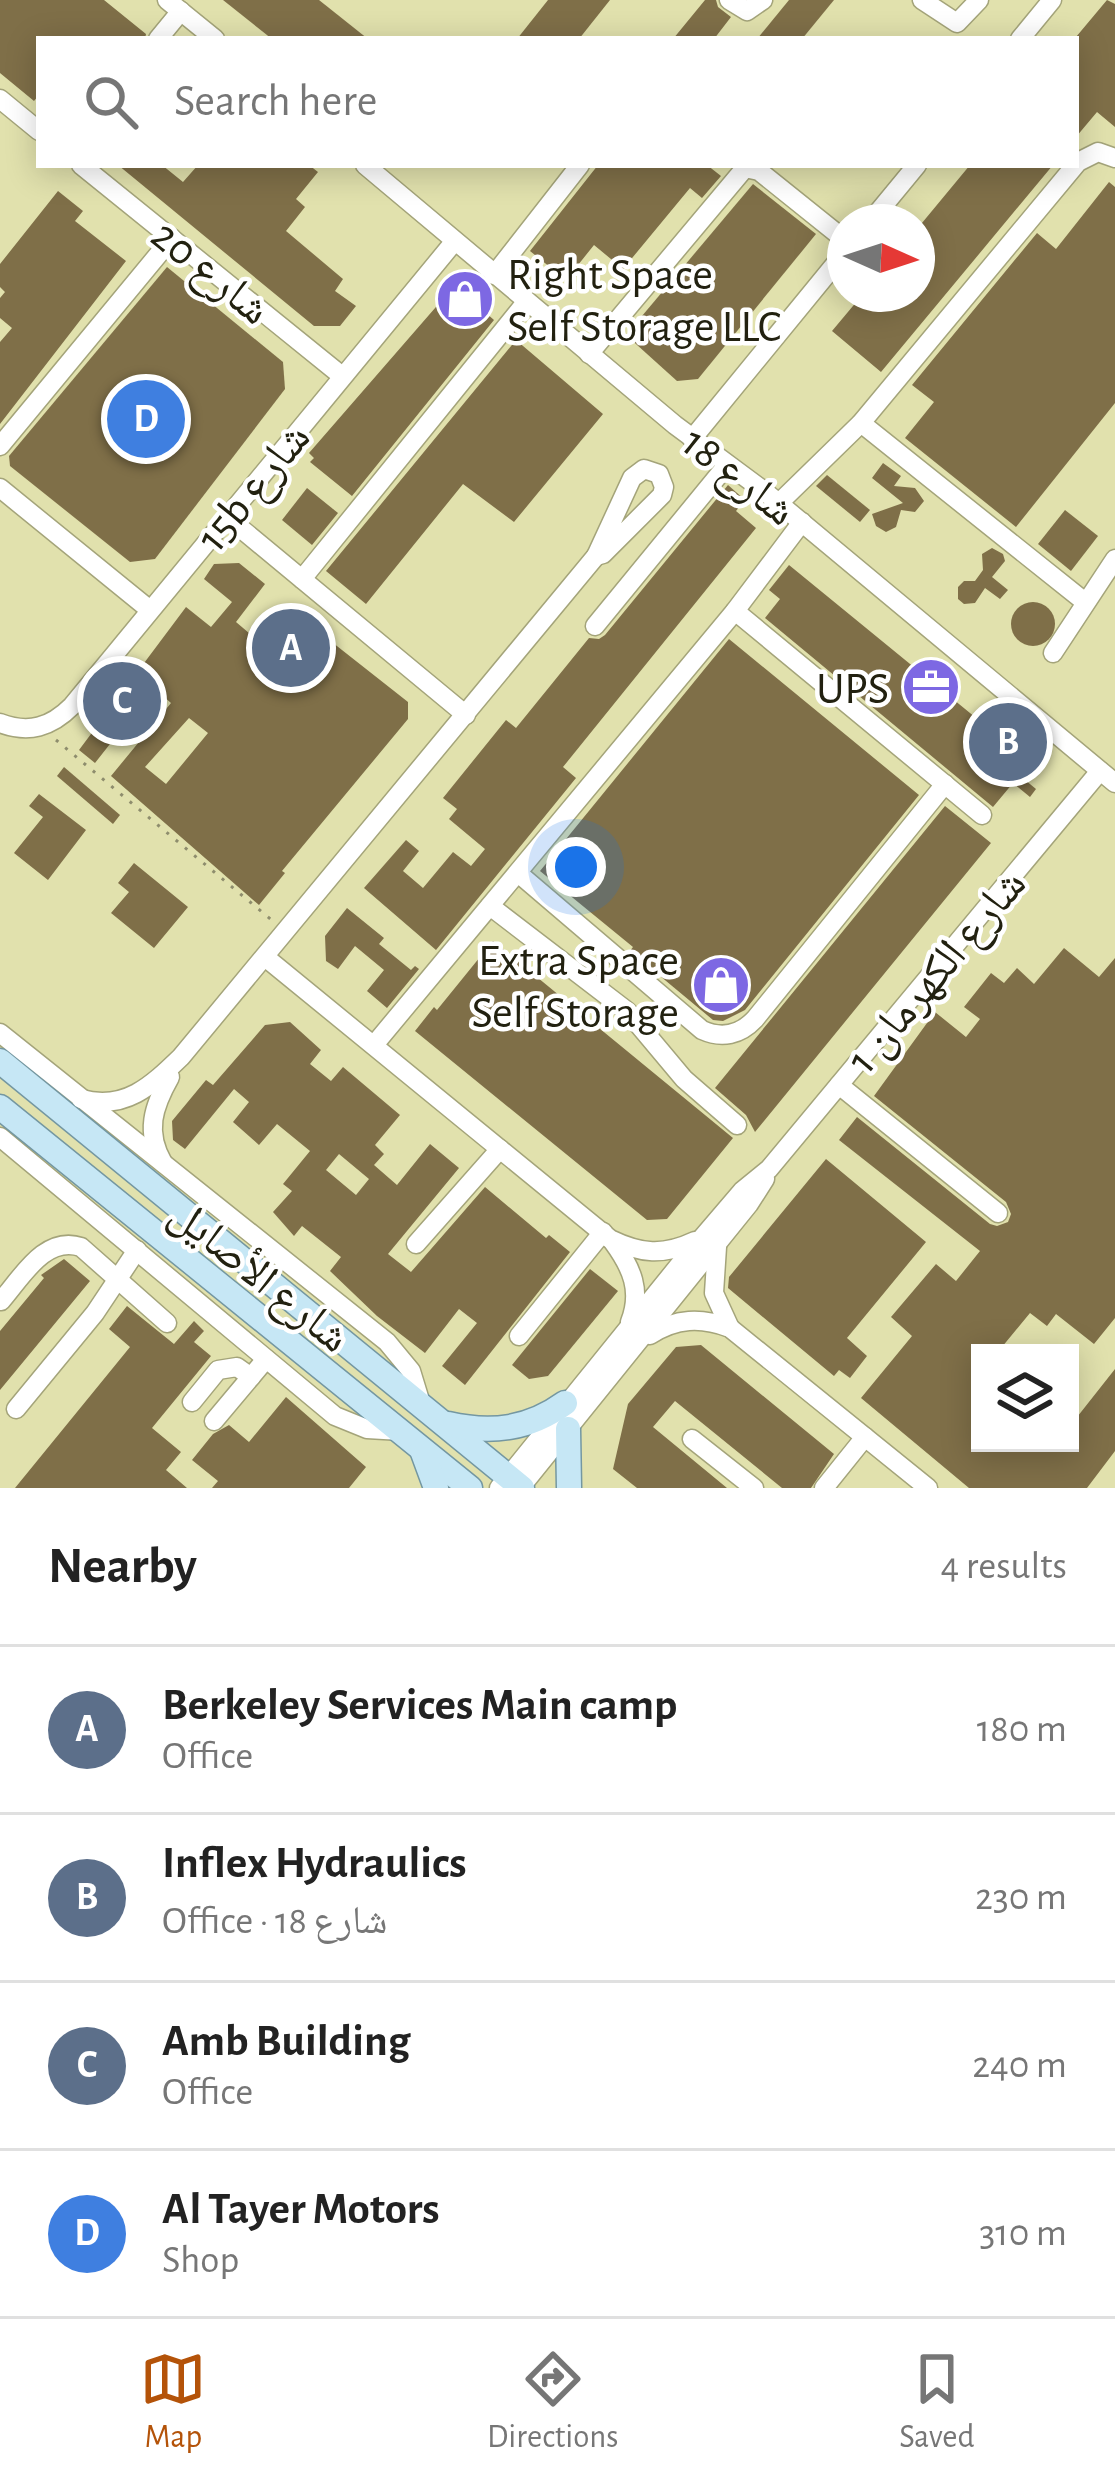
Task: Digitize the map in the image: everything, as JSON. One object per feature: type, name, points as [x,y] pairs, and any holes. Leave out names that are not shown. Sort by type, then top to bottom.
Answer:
[{"type":"main road","name":"شارع الأصايل","points":[[0,1061],[512,1486]]},
{"type":"main road","name":"شارع الأصايل","points":[[0,1107],[470,1488]]},
{"type":"main road","points":[[338,1378],[370,1388],[512,1486]]},
{"type":"main road","points":[[432,1415],[475,1429],[507,1429],[567,1416],[569,1488]]},
{"type":"main road","points":[[421,1448],[436,1488]]},
{"type":"street","points":[[729,0],[748,11],[763,0]]},
{"type":"street","points":[[922,0],[957,23],[979,0]]},
{"type":"street","points":[[1022,36],[1052,0]]},
{"type":"street","points":[[159,36],[171,3],[211,36]]},
{"type":"street","points":[[0,99],[36,129]]},
{"type":"street","points":[[1079,161],[1093,153],[1115,158]]},
{"type":"street","name":"شارع 20","points":[[85,168],[342,376]]},
{"type":"street","name":"شارع 18","points":[[368,168],[1108,777]]},
{"type":"street","points":[[494,275],[578,168]]},
{"type":"street","points":[[885,204],[914,168]]},
{"type":"street","points":[[779,503],[861,423],[1073,168]]},
{"type":"street","points":[[590,354],[741,170],[759,171],[827,226]]},
{"type":"street","points":[[0,446],[172,238]]},
{"type":"street","name":"15b شارع","points":[[43,726],[72,706],[454,242]]},
{"type":"street","points":[[692,439],[827,274]]},
{"type":"street","points":[[302,579],[527,302]]},
{"type":"street","points":[[861,423],[1084,602]]},
{"type":"street","points":[[596,626],[727,465]]},
{"type":"street","points":[[81,1100],[127,1100],[182,1058],[596,556],[662,495],[659,473],[644,469],[632,478],[596,556]]},
{"type":"street","points":[[0,488],[149,610]]},
{"type":"street","points":[[227,517],[466,715]]},
{"type":"street","points":[[374,1045],[735,611],[802,523]]},
{"type":"street","points":[[1053,653],[1115,559]]},
{"type":"street","points":[[735,611],[982,815]]},
{"type":"street","points":[[0,724],[22,729],[43,726]]},
{"type":"street","name":"شارع الكهرمان 1","points":[[512,1486],[711,1239],[742,1191],[770,1169],[1108,777]]},
{"type":"street","points":[[518,873],[702,1030],[727,1035],[742,1030],[754,1018],[945,784]]},
{"type":"street","points":[[490,906],[627,1011],[684,1079],[736,1125]]},
{"type":"street","points":[[265,957],[607,1235],[629,1264],[636,1288],[629,1341]]},
{"type":"street","points":[[0,1033],[397,1351],[432,1415]]},
{"type":"street","points":[[166,1169],[154,1143],[153,1114],[182,1058]]},
{"type":"street","points":[[839,1085],[998,1213]]},
{"type":"street","points":[[0,1137],[345,1421],[378,1431],[401,1431]]},
{"type":"street","points":[[416,1244],[500,1149]]},
{"type":"street","points":[[607,1235],[651,1253],[711,1239],[714,1293],[730,1328],[928,1488]]},
{"type":"street","points":[[519,1336],[607,1235]]},
{"type":"street","points":[[2,1301],[46,1250],[81,1247],[167,1323]]},
{"type":"street","points":[[16,1409],[95,1313],[136,1250]]},
{"type":"street","points":[[629,1341],[685,1320],[730,1328]]},
{"type":"street","points":[[214,1421],[266,1359]]},
{"type":"street","points":[[192,1402],[218,1370],[236,1367],[251,1376]]},
{"type":"street","points":[[827,1487],[865,1437]]},
{"type":"street","points":[[692,1439],[754,1488]]},
{"type":"path","points":[[43,726],[286,932]]},
{"type":"shaded area","points":[[0,0],[1115,0],[1115,1488],[0,1488]]},
{"type":"building","points":[[0,0],[104,0],[146,34],[36,36],[34,101],[0,73]]},
{"type":"building","points":[[223,0],[319,0],[364,36],[268,36]]},
{"type":"building","points":[[548,0],[610,0],[581,36],[519,36]]},
{"type":"building","points":[[705,0],[716,0],[731,17],[716,36],[675,36]]},
{"type":"building","points":[[789,0],[834,0],[804,36],[759,36]]},
{"type":"building","points":[[1107,0],[1115,4],[1115,127],[1097,112],[1079,133],[1077,36]]},
{"type":"building","points":[[122,168],[166,168],[183,182],[195,168],[313,168],[318,172],[296,199],[305,207],[286,231],[343,279],[335,291],[356,306],[340,326],[314,326]]},
{"type":"building","points":[[596,168],[711,168],[721,176],[702,198],[690,188],[623,269],[594,245],[566,280],[530,251]]},
{"type":"building","points":[[968,168],[1051,168],[935,307],[935,207]]},
{"type":"building","points":[[1109,182],[1115,187],[1115,403],[1016,527],[905,438],[934,402],[912,385],[1037,233],[1056,249]]},
{"type":"building","points":[[753,184],[816,234],[698,379],[677,381],[626,335]]},
{"type":"building","points":[[58,191],[83,211],[75,221],[126,261],[0,424],[0,342],[12,328],[0,318],[0,298],[5,292],[0,287],[0,264]]},
{"type":"building","points":[[167,267],[283,362],[285,389],[155,559],[130,562],[10,466],[9,456]]},
{"type":"building","points":[[470,299],[494,320],[352,496],[310,462],[314,458],[309,453],[442,300]]},
{"type":"building","points":[[848,312],[931,312],[881,372],[832,331]]},
{"type":"building","points":[[516,340],[603,414],[514,522],[463,484],[366,604],[326,571]]},
{"type":"building","points":[[883,463],[901,476],[894,486],[915,488],[924,501],[915,512],[901,510],[896,527],[886,532],[876,526],[872,514],[903,503],[872,478]]},
{"type":"building","points":[[827,475],[870,510],[860,522],[816,486]]},
{"type":"building","points":[[728,485],[745,500],[736,511],[756,528],[563,767],[576,778],[436,950],[364,888],[406,840],[419,851],[403,871],[423,888],[453,852],[471,866],[485,849],[449,819],[457,809],[443,798],[506,720],[516,728],[589,638],[605,635]]},
{"type":"building","points":[[307,488],[338,513],[312,545],[282,520]]},
{"type":"building","points":[[1065,510],[1098,536],[1071,571],[1038,544]]},
{"type":"building","points":[[992,548],[1005,561],[992,577],[1008,590],[1000,599],[985,588],[975,603],[964,604],[958,599],[958,587],[964,581],[975,581],[983,570],[982,554]]},
{"type":"building","points":[[239,563],[265,584],[236,622],[268,649],[289,624],[320,649],[328,639],[408,702],[408,719],[259,905],[111,776],[171,703],[154,688],[95,763],[79,750],[186,607],[211,627],[232,602],[204,579],[214,564]],"holes":[[[189,718],[208,733],[166,784],[145,767]]]},
{"type":"building","points":[[789,565],[1030,762],[1019,775],[1036,789],[1030,797],[1013,783],[993,807],[765,618],[780,599],[769,590]]},
{"type":"building","points":[[1033,602],[1049,608],[1055,624],[1049,640],[1033,646],[1017,640],[1011,624],[1017,608]]},
{"type":"building","points":[[729,639],[919,795],[745,1010],[723,1021],[713,1020],[540,871]]},
{"type":"building","points":[[64,767],[120,815],[113,824],[57,776]]},
{"type":"building","points":[[39,794],[86,830],[48,880],[14,853],[43,817],[29,806]]},
{"type":"building","points":[[945,806],[991,843],[755,1132],[746,1115],[715,1088]]},
{"type":"building","points":[[134,863],[188,907],[154,948],[111,913],[129,892],[118,883]]},
{"type":"building","points":[[347,908],[384,938],[379,944],[411,970],[419,969],[387,1008],[367,991],[384,970],[355,946],[338,969],[326,961],[325,936]]},
{"type":"building","points":[[493,941],[733,1138],[667,1219],[647,1220],[415,1031]]},
{"type":"building","points":[[1064,948],[1099,977],[1115,958],[1115,1318],[1094,1344],[1056,1314],[1047,1326],[1030,1313],[1004,1344],[971,1344],[971,1452],[1079,1452],[1079,1415],[1115,1369],[1115,1451],[1087,1488],[969,1488],[861,1398],[912,1336],[891,1317],[936,1264],[956,1281],[980,1251],[839,1140],[857,1117],[990,1224],[1008,1222],[1011,1214],[1006,1202],[874,1096],[935,1012],[966,1037],[980,1019],[964,1007],[991,973],[1004,983],[1017,968],[1034,984]]},
{"type":"building","points":[[290,1022],[321,1050],[310,1064],[331,1081],[343,1067],[400,1115],[375,1145],[384,1154],[374,1165],[397,1185],[430,1144],[459,1168],[388,1254],[411,1272],[485,1187],[570,1252],[465,1385],[442,1366],[477,1323],[459,1309],[425,1353],[330,1271],[341,1257],[302,1226],[294,1236],[273,1212],[292,1191],[283,1184],[310,1151],[277,1124],[259,1145],[233,1122],[249,1102],[234,1089],[185,1149],[173,1140],[172,1121],[206,1080],[213,1085],[265,1025]],"holes":[[[339,1154],[369,1179],[356,1195],[326,1170]]]},
{"type":"building","points":[[826,1159],[926,1242],[847,1338],[867,1356],[850,1378],[839,1370],[834,1376],[728,1288],[729,1277]]},
{"type":"building","points":[[64,1259],[90,1281],[0,1390],[0,1331],[44,1278],[41,1275]]},
{"type":"building","points":[[590,1269],[618,1291],[548,1376],[529,1379],[512,1365]]},
{"type":"building","points":[[127,1306],[174,1344],[194,1321],[204,1331],[194,1342],[211,1356],[152,1428],[181,1452],[166,1470],[187,1488],[15,1488],[130,1347],[109,1329]]},
{"type":"building","points":[[701,1345],[834,1454],[811,1488],[782,1488],[675,1401],[653,1427],[727,1488],[637,1488],[613,1469],[628,1404],[676,1347]]},
{"type":"building","points":[[286,1397],[366,1467],[349,1488],[212,1488],[218,1481],[192,1460],[213,1434],[229,1425],[249,1442]]},
{"type":"place","name":"Right Space Self Storage LLC","points":[[465,299]]},
{"type":"place","name":"Al Tayer Motors","points":[[146,419]]},
{"type":"place","name":"Berkeley Services Main camp","points":[[291,648]]},
{"type":"place","name":"UPS","points":[[931,687]]},
{"type":"place","name":"Amb Building","points":[[122,701]]},
{"type":"place","name":"Inflex Hydraulics","points":[[1008,742]]},
{"type":"place","name":"Extra Space Self Storage","points":[[721,985]]}]
